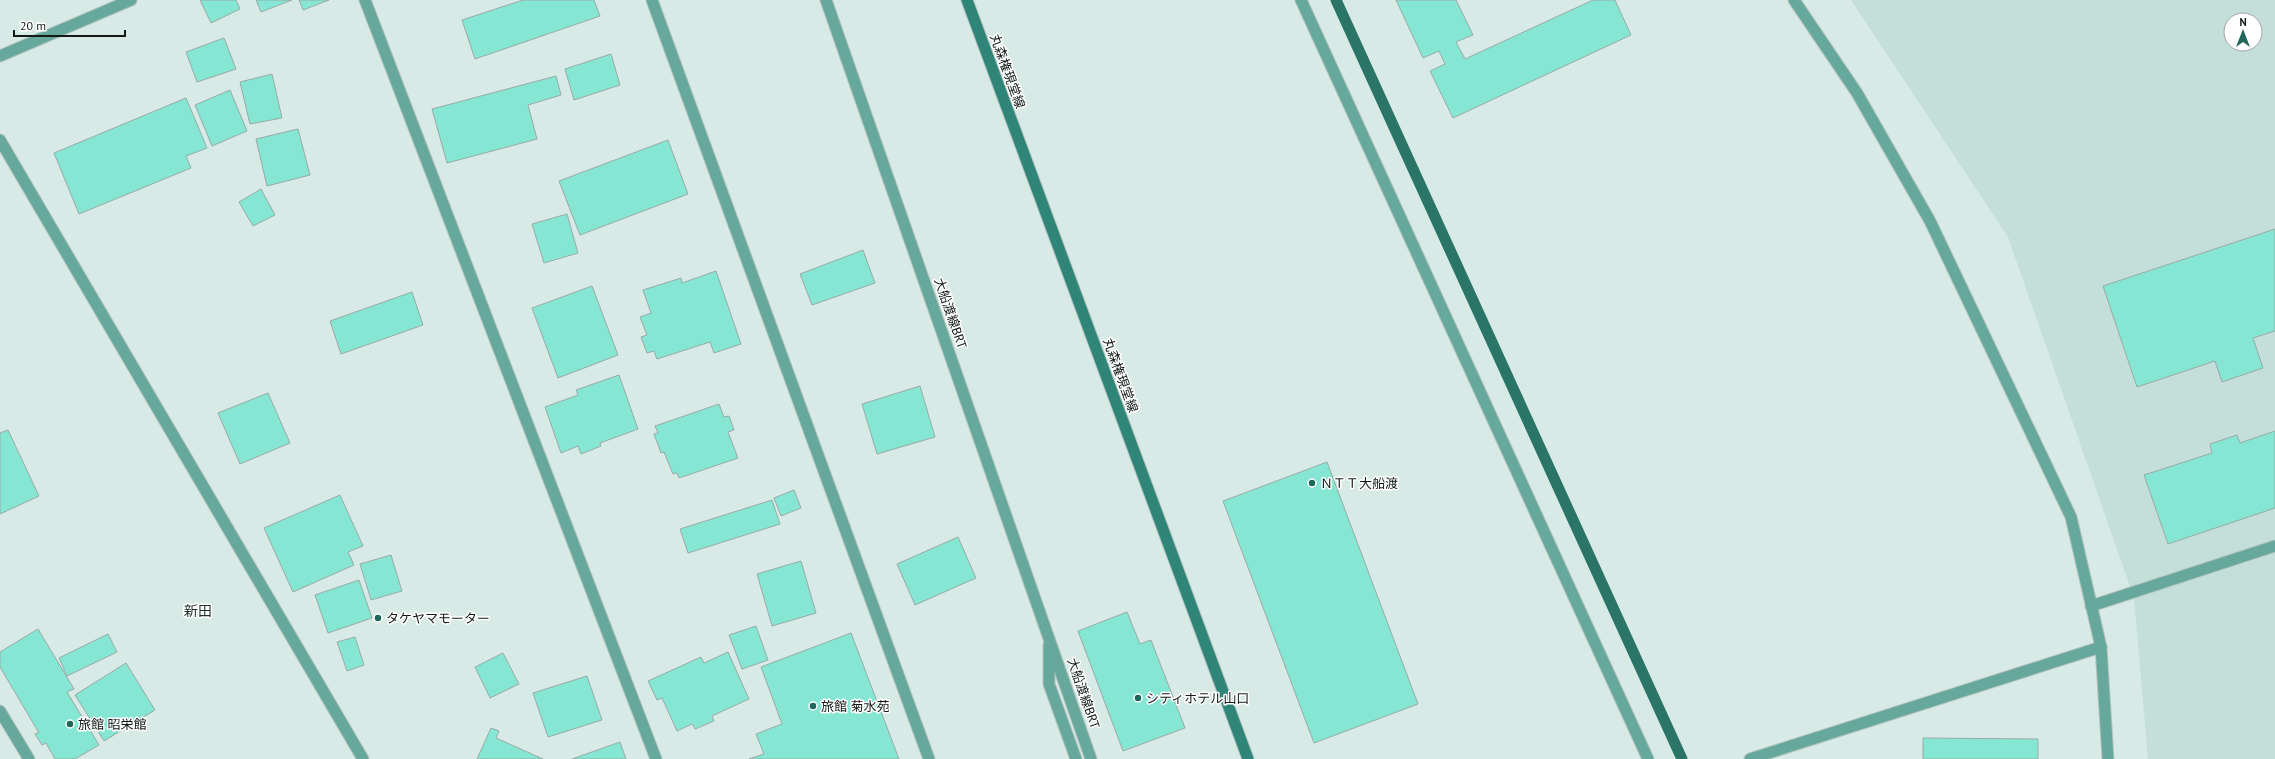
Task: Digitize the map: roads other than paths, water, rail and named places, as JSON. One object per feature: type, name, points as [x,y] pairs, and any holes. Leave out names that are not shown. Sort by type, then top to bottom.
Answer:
[{"type":"main road","name":"丸森権現堂線","points":[[967,0],[1248,759]]},
{"type":"street","points":[[0,56],[132,0]]},
{"type":"street","points":[[365,0],[656,759]]},
{"type":"street","points":[[652,0],[929,759]]},
{"type":"street","name":"大船渡線BRT","points":[[826,0],[1092,759]]},
{"type":"street","points":[[1301,0],[1648,759]]},
{"type":"street","points":[[1794,0],[1857,93],[1930,221],[2071,517],[2101,647],[2108,759]]},
{"type":"street","points":[[0,140],[363,759]]},
{"type":"street","points":[[2092,606],[2275,546]]},
{"type":"street","name":"大船渡線BRT","points":[[1049,636],[1049,684],[1076,759]]},
{"type":"street","points":[[1750,759],[2101,647]]},
{"type":"street","points":[[0,711],[29,759]]},
{"type":"waterway","points":[[1336,0],[1682,759]]},
{"type":"place","name":"ＮＴＴ大船渡","points":[[1312,483]]},
{"type":"place","name":"タケヤマモーター","points":[[378,618]]},
{"type":"place","name":"シティホテル山口","points":[[1138,698]]},
{"type":"place","name":"旅館 菊水苑","points":[[813,706]]},
{"type":"place","name":"旅館 昭栄館","points":[[70,724]]},
{"type":"district","name":"新田","points":[[198,611]]}]
